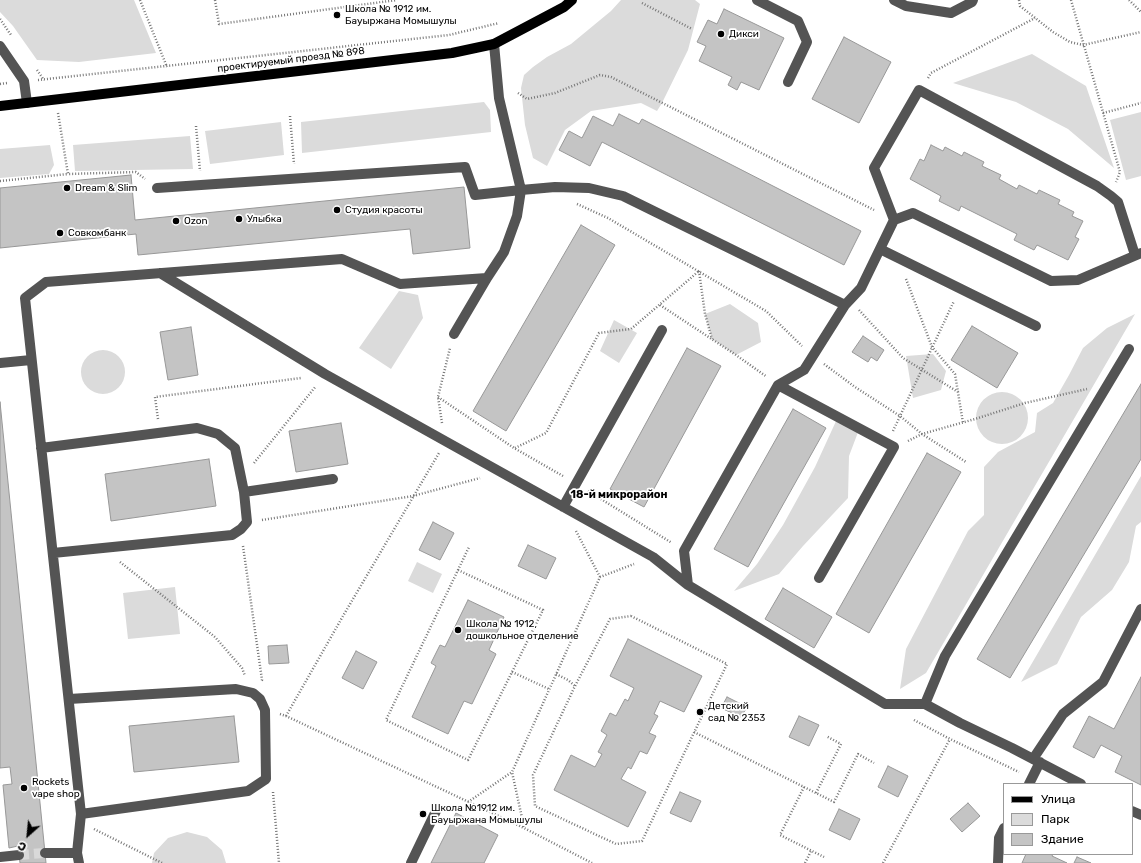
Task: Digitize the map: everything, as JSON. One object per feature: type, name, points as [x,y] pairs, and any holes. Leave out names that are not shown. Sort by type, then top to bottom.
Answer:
[{"type":"main road","name":"проектируемый проезд № 898","points":[[0,106],[452,53],[494,44],[564,7],[572,0]]},
{"type":"lane","points":[[757,0],[798,21],[807,42],[788,82]]},
{"type":"lane","points":[[894,0],[906,6],[951,12],[974,0]]},
{"type":"lane","points":[[454,334],[504,252],[516,216],[521,190],[499,98],[494,44]]},
{"type":"lane","points":[[0,46],[24,81],[27,104]]},
{"type":"lane","points":[[688,585],[684,551],[778,385],[804,370],[845,305],[861,288],[894,220],[913,213],[1051,281],[1078,280],[1138,254],[1118,202],[1111,196],[1097,186],[919,90],[874,168],[894,220]]},
{"type":"lane","points":[[157,188],[465,167],[475,195],[555,187],[589,188],[623,196],[845,305]]},
{"type":"lane","points":[[880,249],[1036,326]]},
{"type":"lane","points":[[45,853],[78,858],[81,818],[25,298],[46,282],[342,259],[400,284],[487,278]]},
{"type":"lane","points":[[160,273],[325,374],[653,557],[688,585],[885,704],[925,704],[1079,783]]},
{"type":"lane","points":[[563,507],[662,330]]},
{"type":"lane","points":[[925,704],[946,656],[1129,349]]},
{"type":"lane","points":[[0,363],[31,360]]},
{"type":"lane","points":[[778,385],[894,447],[819,578]]},
{"type":"lane","points":[[41,448],[197,428],[218,434],[235,448],[244,492],[244,526],[232,535],[53,553]]},
{"type":"lane","points":[[244,492],[333,479]]},
{"type":"lane","points":[[1030,781],[1037,761],[1063,714],[1103,682],[1141,609]]},
{"type":"lane","points":[[69,699],[236,689],[253,693],[260,699],[265,710],[266,779],[248,791],[81,818]]},
{"type":"lane","points":[[411,863],[436,811]]},
{"type":"lane","points":[[998,863],[999,838],[1003,830]]},
{"type":"lane","points":[[0,857],[19,855]]},
{"type":"path","points":[[140,0],[167,67]]},
{"type":"path","points":[[215,0],[219,24],[397,0]]},
{"type":"path","points":[[1019,0],[1020,6],[1053,32],[1070,42],[1083,45],[1141,32]]},
{"type":"path","points":[[1071,0],[1120,172],[1111,196]]},
{"type":"path","points":[[1129,0],[1141,12]]},
{"type":"path","points":[[642,3],[692,29]]},
{"type":"path","points":[[919,90],[931,73],[1035,18]]},
{"type":"path","points":[[0,84],[450,35],[504,22]]},
{"type":"path","points":[[518,93],[526,99],[555,93],[600,75],[612,77],[894,220]]},
{"type":"path","points":[[1103,113],[1141,103]]},
{"type":"path","points":[[290,116],[295,179]]},
{"type":"path","points":[[196,126],[201,185]]},
{"type":"path","points":[[62,138],[68,174]]},
{"type":"path","points":[[0,181],[68,174],[136,172],[157,188]]},
{"type":"path","points":[[576,203],[608,218],[766,311],[813,356],[855,387],[900,416],[922,434],[966,462]]},
{"type":"path","points":[[898,257],[932,347],[956,374],[963,422]]},
{"type":"path","points":[[514,448],[546,433],[599,333],[631,329],[660,306],[699,271]]},
{"type":"path","points":[[699,271],[705,314],[712,339]]},
{"type":"path","points":[[960,288],[890,437],[894,447],[922,434],[1025,403],[1108,384]]},
{"type":"path","points":[[845,305],[859,310],[903,358],[958,393]]},
{"type":"path","points":[[660,306],[712,339],[778,385]]},
{"type":"path","points":[[286,716],[413,496],[446,442],[438,397],[454,334]]},
{"type":"path","points":[[159,433],[155,396],[325,374]]},
{"type":"path","points":[[241,478],[325,374]]},
{"type":"path","points":[[438,397],[514,448],[576,483],[684,551]]},
{"type":"path","points":[[253,693],[262,680],[244,526],[413,496],[500,472]]},
{"type":"path","points":[[563,507],[600,577]]},
{"type":"path","points":[[458,570],[543,610],[468,760],[386,720],[469,547]]},
{"type":"path","points":[[103,548],[215,637],[242,668],[253,693]]},
{"type":"path","points":[[468,802],[512,772],[600,577],[653,557]]},
{"type":"path","points":[[631,616],[728,664],[642,841],[616,844],[535,806],[533,775],[574,686],[610,619],[631,616]]},
{"type":"path","points":[[512,672],[550,689]]},
{"type":"path","points":[[556,674],[568,680],[574,686]]},
{"type":"path","points":[[265,710],[286,716],[524,828],[592,863]]},
{"type":"path","points":[[911,718],[1030,781]]},
{"type":"path","points":[[694,732],[834,802],[858,754],[874,763]]},
{"type":"path","points":[[816,793],[841,744],[826,736]]},
{"type":"path","points":[[883,863],[950,739]]},
{"type":"path","points":[[512,772],[524,828]]},
{"type":"path","points":[[266,779],[273,790],[279,863]]},
{"type":"path","points":[[804,787],[780,835],[824,857]]},
{"type":"path","points":[[81,818],[162,863]]},
{"type":"path","points":[[805,863],[811,851]]},
{"type":"green space","points":[[0,0],[134,0],[156,53],[79,62],[37,60],[13,26],[0,12]]},
{"type":"green space","points":[[621,0],[695,0],[700,4],[688,50],[657,111],[641,103],[591,111],[565,130],[547,166],[533,158],[525,125],[521,88],[524,75],[547,57],[571,44],[611,11]]},
{"type":"green space","points":[[1032,54],[1086,86],[1114,168],[1068,129],[1016,102],[953,83]]},
{"type":"green space","points":[[484,102],[490,110],[491,132],[302,153],[301,122]]},
{"type":"green space","points":[[1141,112],[1141,176],[1126,180],[1110,120]]},
{"type":"green space","points":[[281,122],[284,155],[210,164],[205,131]]},
{"type":"green space","points":[[190,136],[193,169],[75,171],[73,145]]},
{"type":"green space","points":[[50,145],[54,165],[49,174],[0,178],[0,149]]},
{"type":"green space","points":[[399,291],[418,295],[423,318],[391,369],[359,348]]},
{"type":"green space","points":[[730,304],[758,323],[761,342],[736,355],[712,339],[705,314]]},
{"type":"green space","points":[[1135,314],[926,673],[900,689],[906,649],[968,531],[984,515],[984,467],[998,452],[1035,432],[1037,413],[1053,403],[1083,348],[1107,328]]},
{"type":"green space","points":[[614,320],[637,333],[619,363],[600,351]]},
{"type":"green space","points":[[103,350],[115,354],[121,360],[125,372],[121,384],[115,390],[103,394],[91,390],[85,384],[81,372],[85,360],[91,354]]},
{"type":"green space","points":[[933,354],[946,371],[941,390],[913,398],[906,356]]},
{"type":"green space","points":[[997,392],[1007,392],[1021,399],[1028,413],[1028,423],[1021,437],[1007,444],[997,444],[987,440],[980,433],[976,423],[976,413],[980,403],[987,396]]},
{"type":"green space","points":[[837,419],[860,427],[849,456],[848,498],[779,574],[734,591],[757,564],[783,525],[815,467]]},
{"type":"green space","points":[[1141,476],[1141,522],[1136,526],[1129,562],[1112,590],[1081,617],[1057,664],[1021,682]]},
{"type":"green space","points":[[417,562],[442,574],[433,593],[408,581]]},
{"type":"green space","points":[[175,587],[180,634],[128,639],[123,593]]},
{"type":"green space","points":[[187,832],[207,837],[222,850],[226,863],[152,863],[154,853],[168,838]]},
{"type":"building","points":[[724,9],[784,38],[759,90],[741,82],[737,90],[728,85],[732,77],[699,61],[706,46],[697,42],[708,20],[717,24]]},
{"type":"building","points":[[844,37],[891,62],[859,123],[812,99]]},
{"type":"building","points":[[619,114],[639,124],[642,119],[861,231],[844,265],[602,142],[590,166],[559,150],[569,131],[582,138],[593,116],[613,126]]},
{"type":"building","points":[[931,145],[943,151],[945,147],[962,156],[964,152],[984,162],[982,166],[1001,175],[999,179],[1017,189],[1019,185],[1037,194],[1039,190],[1060,200],[1058,204],[1074,212],[1072,216],[1083,221],[1075,237],[1079,239],[1068,260],[1037,245],[1034,250],[1014,240],[1017,234],[961,206],[959,211],[939,201],[941,196],[910,179],[920,159],[924,161]]},
{"type":"building","points":[[131,175],[135,220],[464,187],[470,248],[413,254],[410,229],[138,255],[136,234],[0,248],[0,188]]},
{"type":"building","points":[[581,225],[615,245],[506,431],[473,411]]},
{"type":"building","points":[[972,326],[1018,353],[997,388],[951,360]]},
{"type":"building","points":[[191,327],[198,375],[168,380],[160,332]]},
{"type":"building","points":[[863,336],[884,350],[877,361],[871,357],[868,362],[852,352]]},
{"type":"building","points":[[687,348],[721,366],[644,507],[610,489]]},
{"type":"building","points":[[1141,384],[1141,459],[1010,678],[977,659]]},
{"type":"building","points":[[0,402],[46,863],[20,863],[18,846],[9,848],[3,785],[12,784],[10,767],[0,768]]},
{"type":"building","points":[[793,409],[826,428],[748,567],[714,549]]},
{"type":"building","points":[[341,423],[348,464],[296,472],[289,431]]},
{"type":"building","points":[[927,453],[961,472],[869,633],[836,614]]},
{"type":"building","points":[[209,459],[216,506],[111,521],[105,474]]},
{"type":"building","points":[[433,522],[454,533],[440,560],[419,550]]},
{"type":"building","points":[[528,545],[556,558],[546,579],[518,566]]},
{"type":"building","points":[[783,588],[832,617],[814,648],[765,619]]},
{"type":"building","points":[[468,600],[504,617],[489,650],[496,654],[472,704],[464,701],[448,734],[412,717],[436,666],[431,663],[440,645],[445,647]]},
{"type":"building","points":[[628,639],[702,676],[684,712],[660,701],[654,714],[658,716],[649,733],[656,736],[647,754],[640,751],[631,769],[628,767],[621,779],[646,792],[628,827],[554,790],[571,755],[595,767],[602,754],[598,752],[607,735],[601,731],[610,713],[616,716],[625,699],[628,701],[634,688],[610,676]]},
{"type":"building","points":[[287,645],[289,663],[269,664],[268,646]]},
{"type":"building","points":[[356,651],[377,662],[363,689],[342,678]]},
{"type":"building","points":[[1141,677],[1141,785],[1115,772],[1122,756],[1101,745],[1094,758],[1073,747],[1089,716],[1114,729]]},
{"type":"building","points":[[727,697],[747,707],[741,717],[721,708]]},
{"type":"building","points":[[234,716],[239,762],[134,772],[129,726]]},
{"type":"building","points":[[799,716],[819,725],[809,746],[789,737]]},
{"type":"building","points":[[888,766],[908,776],[898,797],[878,787]]},
{"type":"building","points":[[680,792],[701,801],[691,822],[670,813]]},
{"type":"building","points":[[968,803],[980,816],[962,832],[950,819]]},
{"type":"building","points":[[839,809],[860,819],[850,840],[829,830]]},
{"type":"building","points":[[456,813],[498,835],[484,863],[431,863]]},
{"type":"building","points":[[1026,855],[1052,855],[1067,863],[1022,863]]},
{"type":"building","points":[[1077,857],[1091,863],[1074,863]]},
{"type":"tunnel","points":[[19,855],[45,853]]},
{"type":"place","name":"Школа № 1912 им. Бауыржана Момышулы","points":[[337,15]]},
{"type":"place","name":"Дикси","points":[[721,34]]},
{"type":"place","name":"Dream & Slim","points":[[67,188]]},
{"type":"place","name":"Студия красоты","points":[[337,210]]},
{"type":"place","name":"Улыбка","points":[[239,219]]},
{"type":"place","name":"Ozon","points":[[176,221]]},
{"type":"place","name":"Совкомбанк","points":[[60,233]]},
{"type":"place","name":"Школа № 1912, дошкольное отделение","points":[[458,630]]},
{"type":"place","name":"Детский сад № 2353","points":[[700,712]]},
{"type":"place","name":"Rockets vape shop","points":[[24,788]]},
{"type":"place","name":"Школа №1912 им. Бауыржана Момышулы","points":[[423,814]]},
{"type":"district","name":"18-й микрорайон","points":[[619,495]]}]
